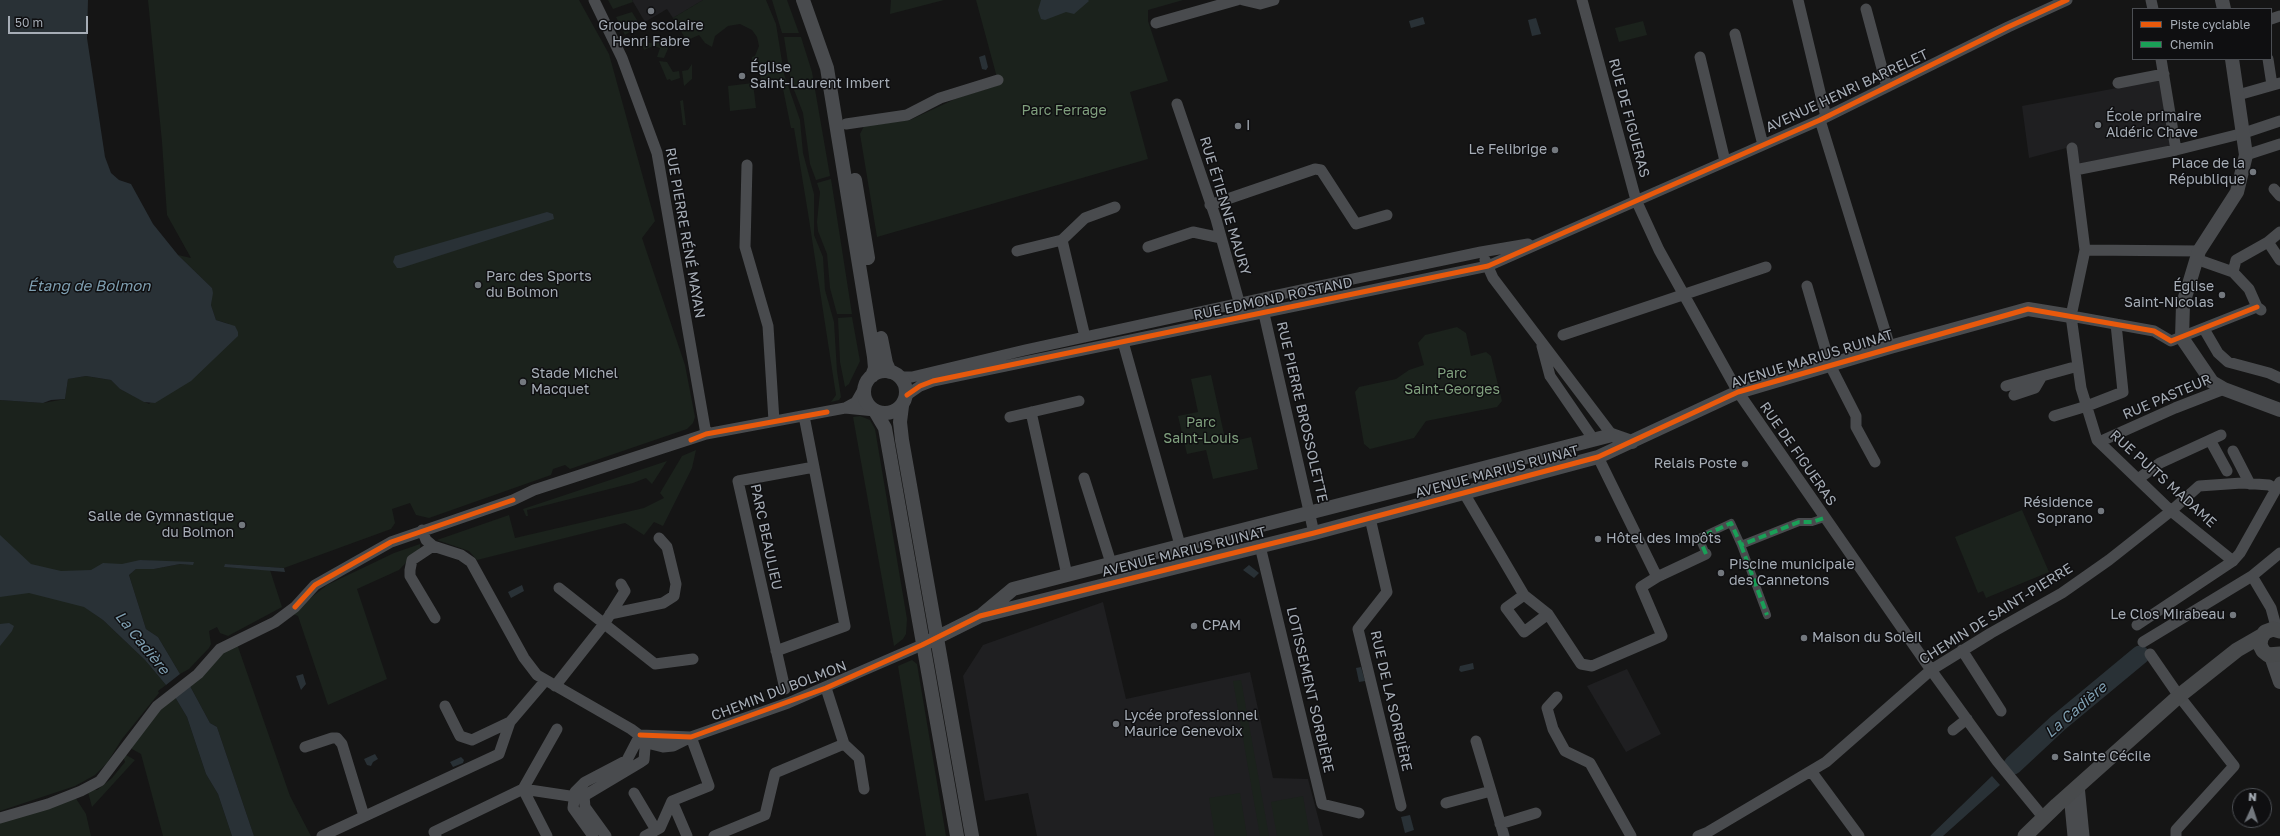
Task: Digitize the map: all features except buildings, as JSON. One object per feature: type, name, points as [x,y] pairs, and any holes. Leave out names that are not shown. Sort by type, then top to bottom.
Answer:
[{"type":"main road","points":[[2025,836],[2043,817],[2179,696],[2237,650],[2273,632]]},
{"type":"main road","points":[[2273,632],[2260,645],[2273,657]]},
{"type":"main road","points":[[2237,650],[2273,657]]},
{"type":"street","name":"RUE PIERRE RÉNÉ MAYAN","points":[[594,0],[622,58],[657,153],[706,434]]},
{"type":"street","points":[[803,0],[827,68],[874,357],[875,368],[872,376],[856,402],[845,408]]},
{"type":"street","points":[[813,0],[836,66],[884,355],[895,374],[904,382],[904,400],[900,422],[902,440],[972,836]]},
{"type":"street","points":[[1156,24],[1237,0]]},
{"type":"street","points":[[1243,0],[1260,4],[1274,0]]},
{"type":"street","name":"RUE DE FIGUERAS","points":[[1582,0],[1636,200],[1659,250],[1738,392],[1824,518],[1931,670],[1997,761],[2043,817]]},
{"type":"street","name":"AVENUE HENRI BARRELET","points":[[1636,200],[1823,119],[2008,27],[2067,0]]},
{"type":"street","points":[[1801,1],[1823,119],[1890,347]]},
{"type":"street","points":[[1866,9],[1887,87]]},
{"type":"street","points":[[1735,34],[1763,145]]},
{"type":"street","points":[[1700,57],[1725,161]]},
{"type":"street","points":[[2161,60],[2176,150]]},
{"type":"street","points":[[2232,60],[2246,155],[2237,192],[2197,255],[2183,304],[2182,338],[2212,382],[2224,389],[2280,410]]},
{"type":"street","points":[[2238,95],[2276,84],[2268,60]]},
{"type":"street","points":[[2118,83],[2164,74]]},
{"type":"street","points":[[846,124],[907,115],[940,98],[998,80]]},
{"type":"street","name":"RUE ÉTIENNE MAURY","points":[[1177,104],[1221,238],[1243,317]]},
{"type":"street","points":[[2075,170],[2176,150],[2244,133],[2280,121]]},
{"type":"street","points":[[2246,155],[2280,144]]},
{"type":"street","name":"RUE PUITS MADAME","points":[[2072,148],[2085,250],[2072,316],[2081,388],[2099,442],[2171,511],[2233,561]]},
{"type":"street","points":[[747,165],[744,247],[768,326],[771,402],[774,421]]},
{"type":"street","points":[[1210,205],[1315,169],[1322,170],[1356,224],[1387,215]]},
{"type":"street","name":"RUE EDMOND ROSTAND","points":[[904,400],[920,386],[933,382],[1488,266],[1636,200]]},
{"type":"street","points":[[1017,251],[1062,240],[1085,218],[1115,207]]},
{"type":"street","points":[[1148,247],[1192,232],[1221,238]]},
{"type":"street","points":[[2233,272],[2236,260],[2268,242],[2280,232]]},
{"type":"street","points":[[1062,240],[1085,337]]},
{"type":"street","name":"RUE EDMOND ROSTAND","points":[[895,374],[912,377],[1260,299],[1481,252],[1544,242]]},
{"type":"street","points":[[2268,242],[2280,260]]},
{"type":"street","points":[[2072,316],[2154,331],[2171,341],[2259,308],[2249,289],[2233,272],[2197,255],[2085,250]]},
{"type":"street","points":[[1481,252],[1493,278],[1612,435],[1632,442]]},
{"type":"street","points":[[1562,335],[1766,267]]},
{"type":"street","points":[[1807,286],[1830,366],[1856,416],[1856,427],[1875,462]]},
{"type":"street","name":"RUE PIERRE BROSSOLETTE","points":[[1260,299],[1314,533]]},
{"type":"street","name":"AVENUE MARIUS RUINAT","points":[[922,645],[980,616],[1314,533],[1598,458],[1738,392],[1890,347],[2028,309],[2072,316]]},
{"type":"street","points":[[2054,416],[2087,406],[2123,392],[2116,324]]},
{"type":"street","points":[[2204,329],[2218,353],[2228,362],[2269,373],[2280,378]]},
{"type":"street","points":[[1540,340],[1550,376],[1594,440]]},
{"type":"street","points":[[1123,342],[1180,545]]},
{"type":"street","points":[[2006,386],[2078,366]]},
{"type":"street","points":[[872,376],[878,372],[895,374]]},
{"type":"street","points":[[2014,395],[2035,388],[2042,376]]},
{"type":"street","points":[[864,388],[866,402],[875,411],[885,428],[922,645],[957,836]]},
{"type":"street","name":"RUE PASTEUR","points":[[2099,442],[2224,389]]},
{"type":"street","points":[[0,818],[48,804],[81,791],[100,781],[163,700],[195,676],[220,649],[275,622],[295,607],[315,585],[391,542],[422,530],[513,500],[534,490],[606,468],[706,434],[845,408],[875,411],[880,413],[892,413],[904,400]]},
{"type":"street","points":[[1010,417],[1079,401]]},
{"type":"street","points":[[1030,412],[1067,575]]},
{"type":"street","points":[[776,651],[845,626],[804,416]]},
{"type":"street","name":"AVENUE MARIUS RUINAT","points":[[980,616],[1013,589],[1612,435]]},
{"type":"street","points":[[2138,479],[2160,463],[2221,435]]},
{"type":"street","points":[[2210,440],[2227,471]]},
{"type":"street","points":[[2233,451],[2246,483]]},
{"type":"street","points":[[1598,458],[1657,577]]},
{"type":"street","name":"PARC BEAULIEU","points":[[785,689],[738,481],[814,467]]},
{"type":"street","points":[[1084,478],[1111,563]]},
{"type":"street","name":"CHEMIN DE SAINT-PIERRE","points":[[1705,835],[1826,762],[1931,670],[1962,650],[2062,593],[2109,560],[2171,511],[2199,486],[2246,483],[2278,485]]},
{"type":"street","points":[[2137,625],[2233,561],[2240,553],[2278,485]]},
{"type":"street","points":[[1464,493],[1524,595],[1548,614],[1581,664],[1592,666],[1662,636],[1641,586],[1706,554],[1699,538],[1731,523],[1767,615]]},
{"type":"street","name":"RUE DE LA SORBIÈRE","points":[[1370,518],[1387,592],[1358,629],[1401,806]]},
{"type":"street","points":[[1741,546],[1799,522],[1812,522],[1824,518]]},
{"type":"street","points":[[422,530],[426,540],[433,546],[412,560],[410,576],[435,618]]},
{"type":"street","points":[[610,614],[663,603],[674,596],[676,584],[667,547],[659,538]]},
{"type":"street","name":"CHEMIN DU BOLMON","points":[[433,546],[462,554],[471,562],[528,663],[537,675],[550,684],[640,735],[690,737],[826,688],[922,645]]},
{"type":"street","name":"LOTISSEMENT SORBIÈRE","points":[[1260,546],[1322,804],[1359,813]]},
{"type":"street","points":[[2143,642],[2252,576],[2280,552]]},
{"type":"street","points":[[2252,576],[2276,606],[2273,632]]},
{"type":"street","points":[[445,706],[460,736],[472,740],[510,722],[550,684],[604,624],[625,592],[621,584]]},
{"type":"street","points":[[559,588],[654,664],[693,659]]},
{"type":"street","points":[[1524,595],[1506,608],[1524,632],[1548,614]]},
{"type":"street","points":[[1962,650],[2002,711]]},
{"type":"street","points":[[2150,654],[2179,696],[2234,766],[2176,830],[2176,836]]},
{"type":"street","points":[[2273,657],[2280,684]]},
{"type":"street","points":[[826,688],[844,744],[859,758],[864,789]]},
{"type":"street","points":[[1557,697],[1547,708],[1553,729],[1565,751],[1590,763],[1631,836]]},
{"type":"street","points":[[1953,730],[1967,719]]},
{"type":"street","points":[[322,836],[498,754],[510,722]]},
{"type":"street","points":[[432,835],[523,789],[557,729]]},
{"type":"street","points":[[640,735],[651,744],[663,747],[673,746]]},
{"type":"street","points":[[640,735],[645,748],[644,760]]},
{"type":"street","points":[[593,836],[573,808],[578,798],[579,786],[627,760],[640,735]]},
{"type":"street","points":[[523,789],[578,798],[635,767],[644,760],[690,737],[709,786],[672,801],[660,828],[645,836]]},
{"type":"street","points":[[305,747],[332,738],[337,738],[342,744],[364,816]]},
{"type":"street","points":[[1476,741],[1504,836]]},
{"type":"street","points":[[714,836],[765,815],[775,773],[844,744]]},
{"type":"street","points":[[1812,771],[1859,836]]},
{"type":"street","points":[[523,789],[547,836]]},
{"type":"street","points":[[2073,836],[2074,790]]},
{"type":"street","points":[[2074,790],[2084,836]]},
{"type":"street","points":[[1446,803],[1491,791]]},
{"type":"street","points":[[634,792],[656,830]]},
{"type":"street","points":[[578,798],[606,836]]},
{"type":"street","points":[[672,801],[687,836]]},
{"type":"street","points":[[1500,824],[1536,813]]},
{"type":"shaded area","name":"Groupe scolaire Henri Fabre","points":[[632,0],[703,0],[673,18],[667,9],[645,22]]},
{"type":"shaded area","name":"École primaire Aldéric Chave","points":[[2164,79],[2175,145],[2077,166],[2074,146],[2029,158],[2022,106]]},
{"type":"shaded area","name":"Lycée professionnel Maurice Genevoix","points":[[1103,602],[1126,699],[1250,672],[1273,778],[1308,779],[1323,836],[1037,836],[1028,793],[985,801],[963,676],[983,645]]},
{"type":"shaded area","points":[[1627,669],[1661,734],[1626,752],[1587,686]]},
{"type":"green space","name":"Parc des Sports du Bolmon","points":[[148,0],[579,0],[609,54],[655,221],[642,238],[685,365],[695,417],[693,423],[687,429],[570,469],[565,465],[553,469],[551,475],[429,518],[416,515],[410,503],[392,509],[395,523],[391,529],[284,568],[225,564],[225,567],[270,570],[282,607],[228,636],[220,633],[217,627],[209,631],[211,644],[209,648],[189,669],[180,674],[158,637],[146,629],[129,575],[136,569],[154,569],[180,564],[193,565],[140,560],[85,607],[103,620],[145,660],[166,685],[158,691],[159,693],[122,739],[107,763],[95,775],[75,786],[0,811],[0,400],[43,403],[65,399],[68,379],[86,376],[111,380],[120,389],[149,404],[229,324],[216,320],[211,305],[212,288],[178,255],[191,258],[167,215],[162,142]]},
{"type":"green space","points":[[608,0],[632,0],[633,2],[613,9]]},
{"type":"green space","points":[[703,0],[766,0],[776,24],[784,74],[800,120],[803,153],[814,194],[814,235],[823,257],[825,290],[834,322],[837,371],[841,397],[839,400],[831,402],[836,395],[808,213],[794,128],[791,128],[781,79],[761,82],[760,70],[753,70],[752,57],[755,56],[759,46],[757,37],[752,30],[740,24],[728,26],[715,36],[712,47],[705,43],[699,35],[690,39],[690,48],[685,42],[670,44],[664,58],[657,57],[660,48],[653,46],[644,50],[644,39],[647,39],[649,43],[685,38],[673,18]]},
{"type":"green space","points":[[772,0],[787,0],[799,33],[782,33]]},
{"type":"green space","points":[[891,0],[944,0],[890,14]]},
{"type":"green space","name":"Parc Ferrage","points":[[976,0],[1183,0],[1148,10],[1148,21],[1168,81],[1130,92],[1148,159],[877,237],[860,134],[864,126],[910,120],[955,99],[999,85]]},
{"type":"green space","points":[[632,12],[640,25],[625,35],[616,17]]},
{"type":"green space","points":[[1643,21],[1647,35],[1619,42],[1615,28]]},
{"type":"green space","points":[[784,37],[801,37],[812,72],[830,176],[816,180],[810,164],[803,113],[791,82]]},
{"type":"green space","points":[[659,61],[667,62],[673,72],[679,71],[680,78],[671,81],[670,79],[667,80]]},
{"type":"green space","points":[[692,64],[692,79],[684,86],[682,71],[688,70]]},
{"type":"green space","points":[[753,83],[756,108],[730,111],[728,86]]},
{"type":"green space","points":[[683,100],[686,125],[683,125],[680,101]]},
{"type":"green space","points":[[831,179],[852,314],[837,314],[830,288],[827,254],[818,231],[817,222],[820,192],[817,183]]},
{"type":"green space","points":[[852,317],[860,361],[849,384],[845,387],[840,362],[838,318]]},
{"type":"green space","name":"Parc Saint-Georges","points":[[1457,327],[1466,333],[1471,356],[1486,352],[1491,356],[1502,401],[1497,407],[1426,421],[1414,438],[1370,449],[1364,444],[1355,392],[1359,387],[1396,379],[1409,370],[1424,365],[1418,343],[1425,335]]},
{"type":"green space","name":"Parc Saint-Louis","points":[[1211,375],[1226,443],[1251,437],[1258,469],[1213,479],[1206,450],[1187,454],[1178,416],[1198,412],[1191,379]]},
{"type":"green space","points":[[860,416],[870,420],[875,429],[907,619],[906,634],[903,639],[894,646],[853,417]]},
{"type":"green space","points":[[696,450],[692,468],[663,526],[654,522],[644,535],[625,523],[477,560],[469,551],[437,540],[509,515],[515,538],[644,508],[664,498],[660,493],[682,456]]},
{"type":"green space","points":[[667,461],[652,484],[646,478],[633,483],[527,510],[528,516],[526,516],[523,509]]},
{"type":"green space","points":[[2022,510],[2049,572],[1986,598],[1983,591],[1978,593],[1955,537]]},
{"type":"green space","points":[[420,544],[420,548],[399,570],[357,589],[387,679],[328,705],[298,616],[293,614],[299,607],[327,585],[394,553]]},
{"type":"green space","points":[[237,644],[290,796],[311,836],[254,836],[217,727],[210,723],[190,686],[215,657]]},
{"type":"green space","points":[[912,660],[917,664],[946,836],[926,836],[898,666]]},
{"type":"green space","points":[[1241,680],[1269,836],[1260,836],[1233,681]]},
{"type":"green space","points":[[175,697],[187,717],[206,774],[218,794],[232,836],[163,836],[141,754],[132,749],[131,745],[159,708]]},
{"type":"green space","points":[[126,755],[135,760],[92,807],[88,792],[91,788],[97,790],[112,778],[125,762],[123,757]]},
{"type":"green space","points":[[1240,793],[1247,836],[1215,836],[1209,798]]},
{"type":"green space","points":[[1303,796],[1310,836],[1277,836],[1271,802]]},
{"type":"green space","points":[[75,797],[86,814],[91,836],[0,836],[0,822]]},
{"type":"water","name":"Étang de Bolmon","points":[[0,0],[88,0],[87,38],[105,157],[111,173],[119,180],[131,184],[153,224],[178,255],[212,288],[213,293],[211,305],[216,320],[235,326],[238,332],[238,336],[191,381],[155,403],[144,402],[120,389],[111,380],[86,376],[68,379],[65,399],[51,400],[43,403],[0,400]]},
{"type":"water","points":[[1041,0],[1089,1],[1074,14],[1066,12],[1045,20],[1041,19],[1038,10]]},
{"type":"water","points":[[1423,17],[1425,24],[1411,28],[1409,21]]},
{"type":"water","points":[[1536,18],[1541,34],[1532,36],[1528,20]]},
{"type":"water","points":[[985,55],[988,67],[986,70],[982,69],[979,57]]},
{"type":"water","points":[[547,212],[553,214],[554,219],[401,268],[397,268],[393,262],[395,256]]},
{"type":"water","points":[[0,535],[31,564],[61,571],[91,570],[103,563],[122,564],[140,560],[194,562],[193,565],[180,564],[154,569],[136,569],[129,575],[146,629],[158,637],[180,674],[166,685],[145,660],[103,620],[84,607],[29,593],[0,597]]},
{"type":"water","points":[[225,564],[284,568],[285,572],[224,567]]},
{"type":"water","points":[[1249,565],[1259,573],[1254,578],[1243,570]]},
{"type":"water","points":[[522,585],[524,591],[511,598],[508,592]]},
{"type":"water","points":[[9,623],[14,626],[12,631],[0,646],[0,624]]},
{"type":"water","points":[[1473,663],[1474,669],[1461,672],[1459,670],[1460,666]]},
{"type":"water","points":[[1361,667],[1365,681],[1359,682],[1356,668]]},
{"type":"water","points":[[303,674],[306,684],[301,690],[296,676]]},
{"type":"water","points":[[190,686],[210,723],[217,727],[254,836],[232,836],[218,794],[206,774],[187,717],[175,697]]},
{"type":"water","points":[[375,754],[378,759],[373,762],[371,766],[367,765],[364,759]]},
{"type":"water","points":[[461,757],[464,760],[463,763],[453,767],[450,762]]},
{"type":"water","points":[[1992,776],[2000,785],[1943,836],[1930,836]]},
{"type":"water","points":[[1410,815],[1414,830],[1405,833],[1401,817]]},
{"type":"waterway","name":"La Cadière","points":[[2013,765],[2058,723],[2140,655]]},
{"type":"marked path","points":[[1706,554],[1699,538],[1731,523],[1741,545],[1799,522],[1812,522],[1824,518]]},
{"type":"marked path","points":[[1741,545],[1767,615]]},
{"type":"cycle path","points":[[907,395],[920,386],[933,381],[1488,266],[1820,120],[2008,27],[2067,0]]},
{"type":"cycle path","points":[[640,735],[691,737],[826,688],[922,645],[980,616],[1314,533],[1598,457],[1738,392],[2028,309],[2154,331],[2171,341],[2257,307]]},
{"type":"cycle path","points":[[691,440],[706,434],[827,412]]},
{"type":"cycle path","points":[[295,607],[315,585],[391,542],[513,500]]},
{"type":"place","name":"Groupe scolaire Henri Fabre","points":[[651,11]]},
{"type":"place","name":"Église Saint-Laurent Imbert","points":[[742,76]]},
{"type":"place","name":"École primaire Aldéric Chave","points":[[2098,125]]},
{"type":"place","name":"I","points":[[1238,126]]},
{"type":"place","name":"Le Felibrige","points":[[1555,150]]},
{"type":"place","name":"Place de la République","points":[[2253,172]]},
{"type":"place","name":"Parc des Sports du Bolmon","points":[[478,285]]},
{"type":"place","name":"Église Saint-Nicolas","points":[[2222,295]]},
{"type":"place","name":"Stade Michel Macquet","points":[[523,382]]},
{"type":"place","name":"Relais Poste","points":[[1745,464]]},
{"type":"place","name":"Résidence Soprano","points":[[2101,511]]},
{"type":"place","name":"Salle de Gymnastique du Bolmon","points":[[242,525]]},
{"type":"place","name":"Hôtel des Impôts","points":[[1598,539]]},
{"type":"place","name":"Piscine municipale des Cannetons","points":[[1721,573]]},
{"type":"place","name":"Le Clos Mirabeau","points":[[2233,615]]},
{"type":"place","name":"CPAM","points":[[1194,626]]},
{"type":"place","name":"Maison du Soleil","points":[[1804,638]]},
{"type":"place","name":"Lycée professionnel Maurice Genevoix","points":[[1116,724]]},
{"type":"place","name":"Sainte Cécile","points":[[2055,757]]}]
